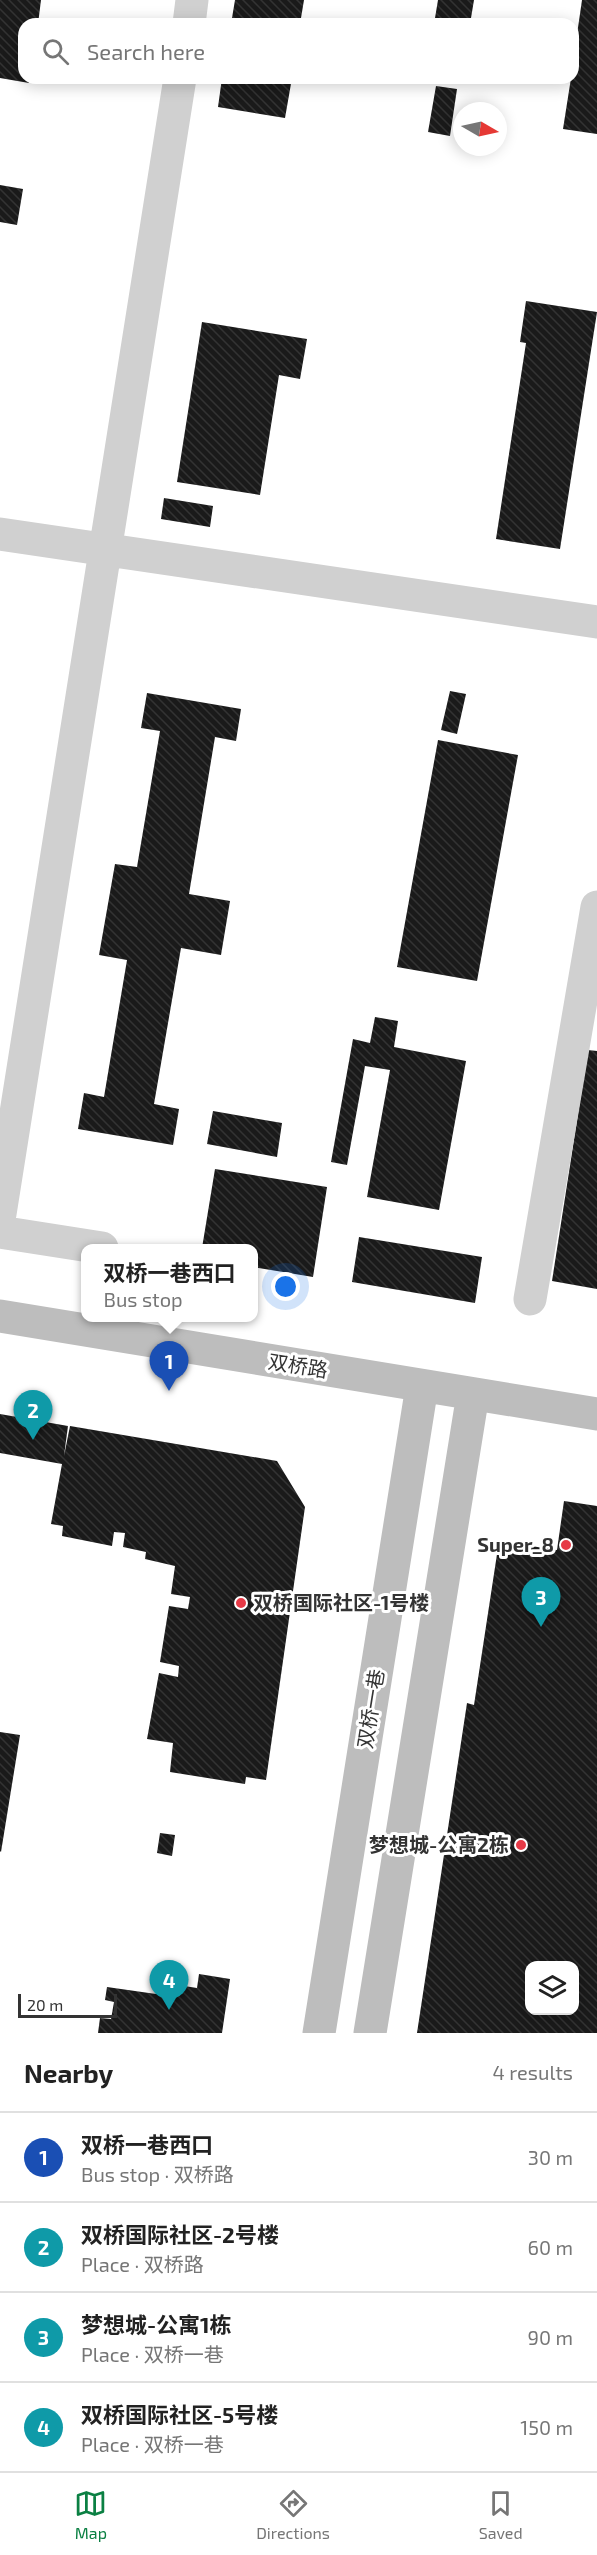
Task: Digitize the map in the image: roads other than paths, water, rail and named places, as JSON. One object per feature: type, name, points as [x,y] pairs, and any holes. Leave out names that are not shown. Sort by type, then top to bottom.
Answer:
[{"type":"street","points":[[190,18],[192,0]]},
{"type":"street","points":[[0,1214],[107,551],[179,84]]},
{"type":"street","points":[[0,534],[597,622]]},
{"type":"street","points":[[530,1299],[597,907]]},
{"type":"street","points":[[0,1232],[81,1245]]},
{"type":"street","name":"双桥路","points":[[0,1316],[597,1414]]},
{"type":"street","name":"双桥一巷","points":[[319,2033],[422,1386]]},
{"type":"street","points":[[370,2033],[473,1394]]},
{"type":"place","name":"双桥一巷西口","points":[[169,1391]]},
{"type":"place","name":"双桥国际社区-2号楼","points":[[33,1440]]},
{"type":"place","name":"Super_8","points":[[566,1545]]},
{"type":"place","name":"双桥国际社区-1号楼","points":[[241,1603]]},
{"type":"place","name":"梦想城-公寓1栋","points":[[541,1627]]},
{"type":"place","name":"梦想城-公寓2栋","points":[[521,1845]]},
{"type":"place","name":"双桥国际社区-5号楼","points":[[169,2010]]}]
